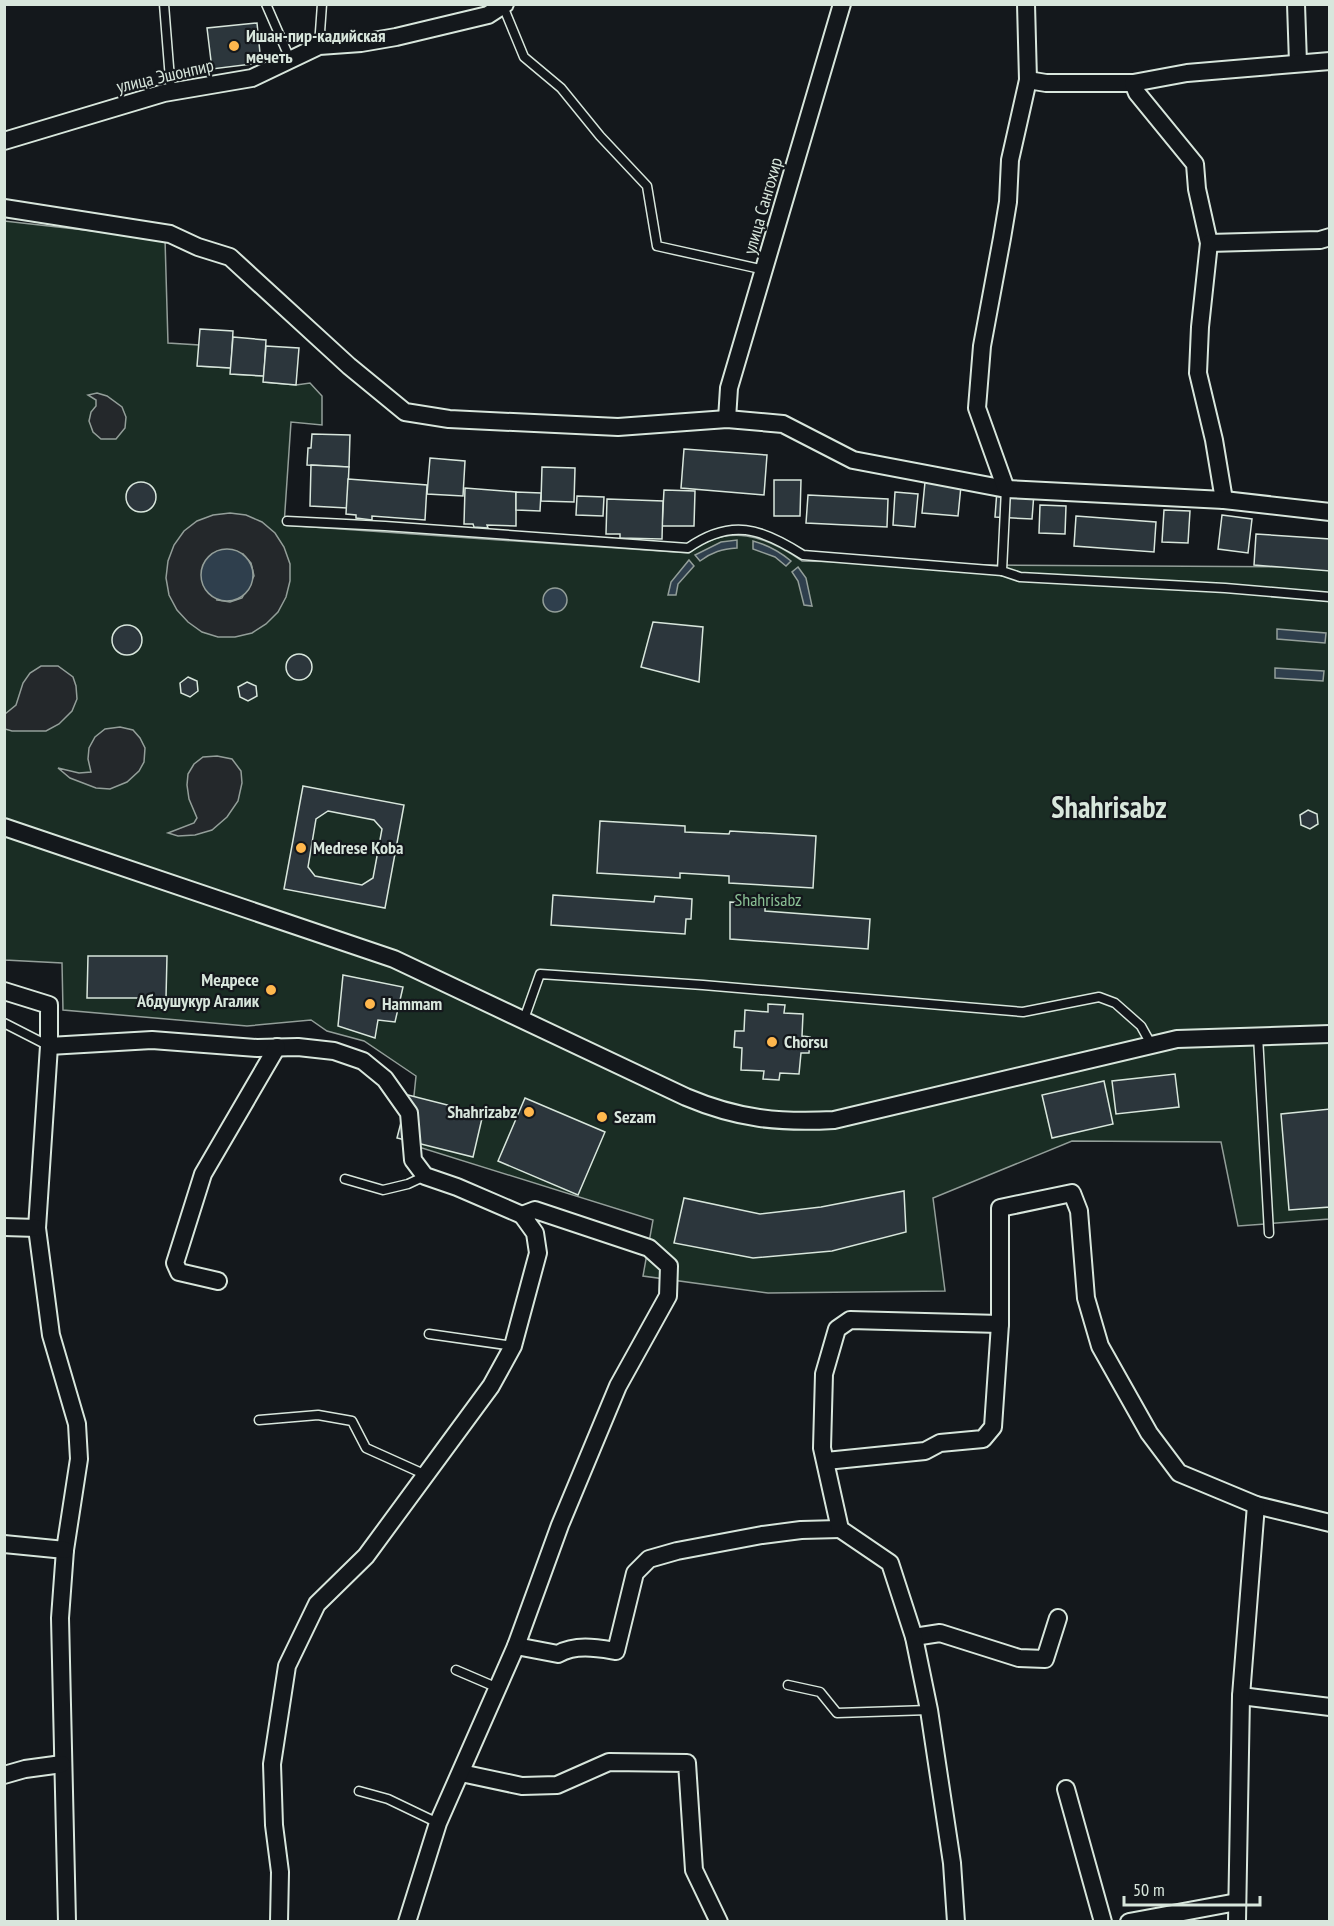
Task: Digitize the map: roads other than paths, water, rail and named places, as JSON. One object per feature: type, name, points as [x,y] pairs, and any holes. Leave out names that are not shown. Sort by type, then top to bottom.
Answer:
[{"type":"street","name":"улица Сангохир","points":[[727,419],[729,387],[842,4]]},
{"type":"street","points":[[1006,489],[978,408],[982,346],[1008,202],[1010,160],[1028,80],[1026,4]]},
{"type":"street","points":[[1296,4],[1298,63]]},
{"type":"street","name":"улица Эшонпир","points":[[4,141],[171,92],[252,78],[319,46],[361,43],[396,37],[489,15],[504,5]]},
{"type":"street","points":[[1028,80],[1046,83],[1133,83],[1187,73],[1329,61]]},
{"type":"street","points":[[1133,83],[1137,93],[1196,164],[1197,189],[1209,243],[1198,373],[1214,440],[1224,500]]},
{"type":"street","points":[[4,208],[170,234],[198,247],[230,257],[349,366],[405,412],[449,419],[618,427],[727,419],[783,424],[853,460],[1006,489],[1224,500],[1329,512]]},
{"type":"street","points":[[1209,243],[1320,240],[1329,237]]},
{"type":"street","points":[[4,827],[394,959],[715,1110],[759,1119],[796,1122],[834,1120],[1177,1039],[1329,1034]]},
{"type":"street","points":[[4,991],[49,1005],[49,1046],[37,1228],[51,1335],[76,1424],[79,1459],[65,1550],[60,1618],[67,1922]]},
{"type":"street","points":[[49,1046],[152,1040],[257,1048],[298,1047],[334,1051],[363,1061],[385,1078],[409,1113],[413,1160],[425,1176],[522,1215],[535,1233],[538,1253],[513,1346],[491,1386],[366,1556],[317,1604],[288,1666],[272,1764],[274,1825],[280,1872],[279,1922]]},
{"type":"street","points":[[218,1281],[179,1272],[175,1263],[203,1174],[277,1047]]},
{"type":"street","points":[[826,1461],[925,1451],[940,1443],[983,1439],[993,1427],[1000,1324],[1000,1208],[1072,1193],[1079,1210],[1086,1298],[1100,1346],[1149,1433],[1179,1473],[1256,1505],[1329,1523]]},
{"type":"street","points":[[407,1922],[438,1823],[516,1646],[560,1525],[618,1386],[668,1296],[669,1266],[649,1248],[535,1210],[522,1215]]},
{"type":"street","points":[[4,1227],[37,1228]]},
{"type":"street","points":[[840,1529],[822,1448],[824,1374],[837,1329],[850,1320],[1000,1324]]},
{"type":"street","points":[[1237,1922],[1241,1696],[1256,1505]]},
{"type":"street","points":[[516,1646],[558,1654],[567,1648],[594,1647],[616,1652],[635,1573],[649,1559],[677,1551],[762,1535],[801,1530],[840,1529],[890,1563],[914,1638],[929,1710],[952,1863],[956,1922]]},
{"type":"street","points":[[4,1544],[65,1550]]},
{"type":"street","points":[[914,1638],[940,1633],[1019,1658],[1045,1659],[1058,1618]]},
{"type":"street","points":[[1241,1696],[1329,1707]]},
{"type":"street","points":[[461,1773],[522,1786],[557,1785],[609,1762],[687,1763],[694,1870],[719,1922]]},
{"type":"street","points":[[4,1775],[25,1769],[62,1764]]},
{"type":"street","points":[[1066,1789],[1103,1922]]},
{"type":"street","points":[[1128,1922],[1237,1902]]},
{"type":"lane","points":[[164,4],[171,92]]},
{"type":"lane","points":[[266,4],[290,59]]},
{"type":"lane","points":[[319,46],[322,4]]},
{"type":"lane","points":[[504,5],[524,57],[561,88],[600,136],[646,186],[657,246],[765,270]]},
{"type":"lane","points":[[1002,571],[1006,489]]},
{"type":"lane","points":[[287,521],[687,549],[702,538],[719,531],[746,530],[765,534],[783,542],[802,555],[1002,571],[1020,577],[1225,588],[1329,597]]},
{"type":"lane","points":[[524,1019],[540,974],[703,985],[1023,1012],[1099,997],[1115,1003],[1141,1026],[1151,1044]]},
{"type":"lane","points":[[4,1023],[49,1046]]},
{"type":"lane","points":[[1258,1036],[1269,1233]]},
{"type":"lane","points":[[345,1179],[383,1190],[408,1184],[425,1176]]},
{"type":"lane","points":[[429,1334],[513,1346]]},
{"type":"lane","points":[[260,1420],[318,1415],[352,1421],[366,1448],[426,1475]]},
{"type":"lane","points":[[456,1670],[498,1688]]},
{"type":"lane","points":[[788,1685],[820,1692],[837,1713],[929,1710]]},
{"type":"lane","points":[[359,1791],[388,1799],[438,1823]]},
{"type":"water","points":[[737,540],[737,548],[717,552],[700,561],[695,555],[721,542]]},
{"type":"water","points":[[753,541],[764,544],[791,561],[786,566],[775,557],[753,549]]},
{"type":"water","points":[[222,549],[232,549],[242,553],[249,560],[253,575],[249,590],[242,597],[232,601],[222,601],[212,597],[205,590],[201,580],[201,570],[205,560],[212,553]]},
{"type":"water","points":[[689,560],[694,566],[678,584],[676,595],[668,595],[671,582]]},
{"type":"water","points":[[798,567],[806,578],[812,606],[804,605],[798,581],[792,572]]},
{"type":"water","points":[[555,588],[560,589],[566,595],[566,605],[560,611],[555,612],[550,611],[544,605],[543,600],[544,595],[550,589]]},
{"type":"water","points":[[1277,629],[1326,633],[1325,643],[1277,639]]},
{"type":"water","points":[[1275,668],[1324,671],[1323,681],[1275,678]]},
{"type":"place","name":"Ишан-пир-кадийская мечеть","points":[[234,46]]},
{"type":"place","name":"Medrese Koba","points":[[301,848]]},
{"type":"place","name":"Медресе Абдушукур Агалик","points":[[271,990]]},
{"type":"place","name":"Hammam","points":[[370,1004]]},
{"type":"place","name":"Chorsu","points":[[772,1042]]},
{"type":"place","name":"Shahrizabz","points":[[529,1112]]},
{"type":"place","name":"Sezam","points":[[602,1117]]},
{"type":"district","name":"Shahrisabz","points":[[1109,808]]}]
